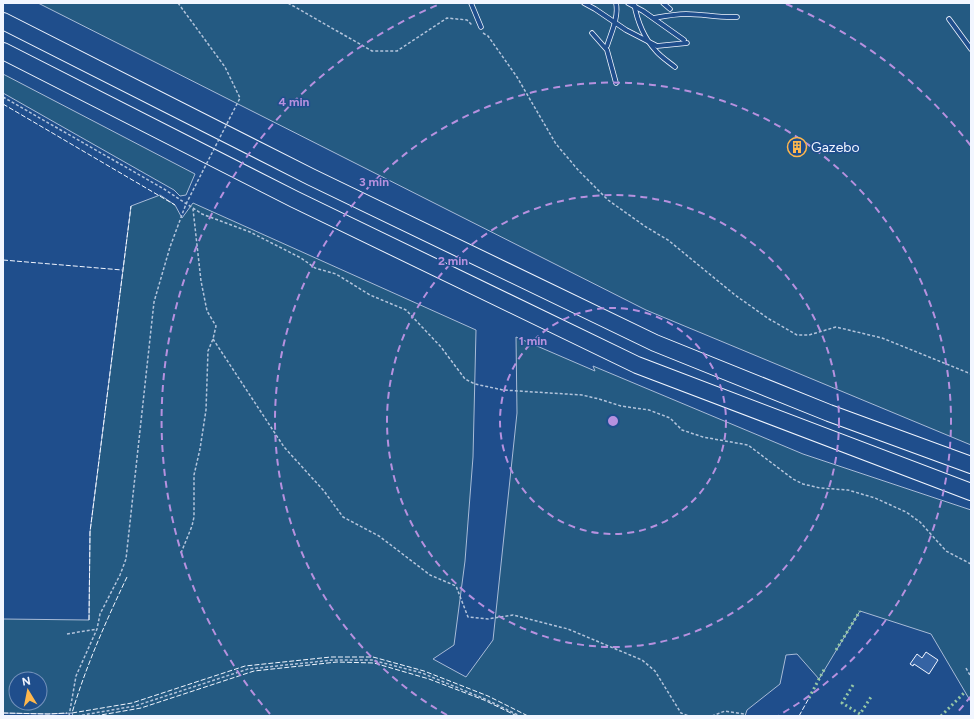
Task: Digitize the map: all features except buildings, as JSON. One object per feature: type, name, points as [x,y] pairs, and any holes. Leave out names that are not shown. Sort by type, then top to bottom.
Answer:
[{"type":"highway","points":[[3,21],[311,177],[655,343],[829,414],[971,466]]},
{"type":"highway","points":[[3,51],[294,199],[637,365],[971,492]]},
{"type":"lane","points":[[472,3],[479,28]]},
{"type":"lane","points":[[584,3],[614,23],[657,46],[685,42],[654,18],[634,5],[628,3]]},
{"type":"lane","points":[[607,46],[614,23],[617,8],[616,3]]},
{"type":"lane","points":[[663,3],[670,9]]},
{"type":"lane","points":[[634,5],[636,15],[648,40],[656,51],[675,67]]},
{"type":"lane","points":[[654,18],[686,14],[723,18],[737,17]]},
{"type":"lane","points":[[949,19],[971,49]]},
{"type":"lane","points":[[592,33],[607,50],[616,83]]},
{"type":"path","points":[[69,716],[76,676],[97,629],[100,614],[120,575],[126,559],[154,302],[170,247],[186,204],[240,98],[225,67],[178,3]]},
{"type":"path","points":[[288,3],[372,51],[397,51],[446,18],[467,20],[479,28]]},
{"type":"path","points":[[482,32],[488,36],[517,77],[556,144],[579,171],[608,200],[646,227],[668,240],[735,296],[769,319],[797,335],[809,335],[836,327],[882,338],[971,374]]},
{"type":"path","points":[[3,97],[164,189],[202,214],[250,232],[301,258],[315,268],[336,274],[370,294],[406,310],[441,348],[465,379],[475,384],[503,390],[582,395],[620,406],[649,410],[670,418],[682,430],[703,437],[748,446],[793,479],[803,484],[820,488],[848,490],[875,498],[906,512],[920,522],[946,551],[971,564]]},
{"type":"path","points":[[181,553],[194,517],[194,474],[200,449],[206,410],[208,351],[216,326],[207,311],[201,280],[193,209]]},
{"type":"path","points":[[213,339],[284,447],[324,491],[343,517],[379,536],[430,575],[456,586],[468,617],[488,619],[513,615],[568,629],[642,660],[655,671],[681,713],[689,716]]},
{"type":"path","points":[[67,634],[97,629]]},
{"type":"path","points":[[77,716],[135,706],[248,669],[333,660],[372,660],[422,673],[485,699],[520,716]]},
{"type":"path","points":[[966,668],[971,677]]},
{"type":"path","points":[[712,716],[726,711],[744,714],[745,716]]},
{"type":"shaded area","points":[[38,3],[971,3],[971,445],[646,310]]},
{"type":"shaded area","points":[[3,74],[195,174],[186,195],[180,196],[174,190],[3,93]]},
{"type":"shaded area","points":[[160,195],[175,205],[182,218],[193,203],[476,330],[473,457],[465,561],[454,645],[433,659],[466,677],[493,640],[517,413],[516,337],[595,371],[593,366],[803,454],[971,510],[971,702],[931,634],[860,611],[819,679],[797,654],[786,655],[780,684],[747,710],[745,716],[73,716],[72,713],[3,713],[3,619],[89,620],[90,532],[131,206]]},
{"type":"hedge","points":[[836,650],[860,611]]},
{"type":"hedge","points":[[809,698],[825,668]]},
{"type":"hedge","points":[[853,685],[842,703],[860,714],[871,697]]},
{"type":"hedge","points":[[941,716],[965,692]]},
{"type":"fence","points":[[3,104],[175,205]]},
{"type":"fence","points":[[89,620],[90,532],[131,206]]},
{"type":"fence","points":[[3,260],[122,270]]},
{"type":"fence","points":[[127,577],[97,644],[72,713],[132,703],[245,666],[331,657],[373,657],[424,671],[488,696],[528,716]]},
{"type":"fence","points":[[95,716],[141,708],[254,671],[337,662],[374,663],[429,679],[484,700],[517,716]]},
{"type":"fence","points":[[799,716],[809,698]]},
{"type":"fence","points":[[3,713],[67,713]]},
{"type":"place","name":"Gazebo","points":[[797,147]]}]
